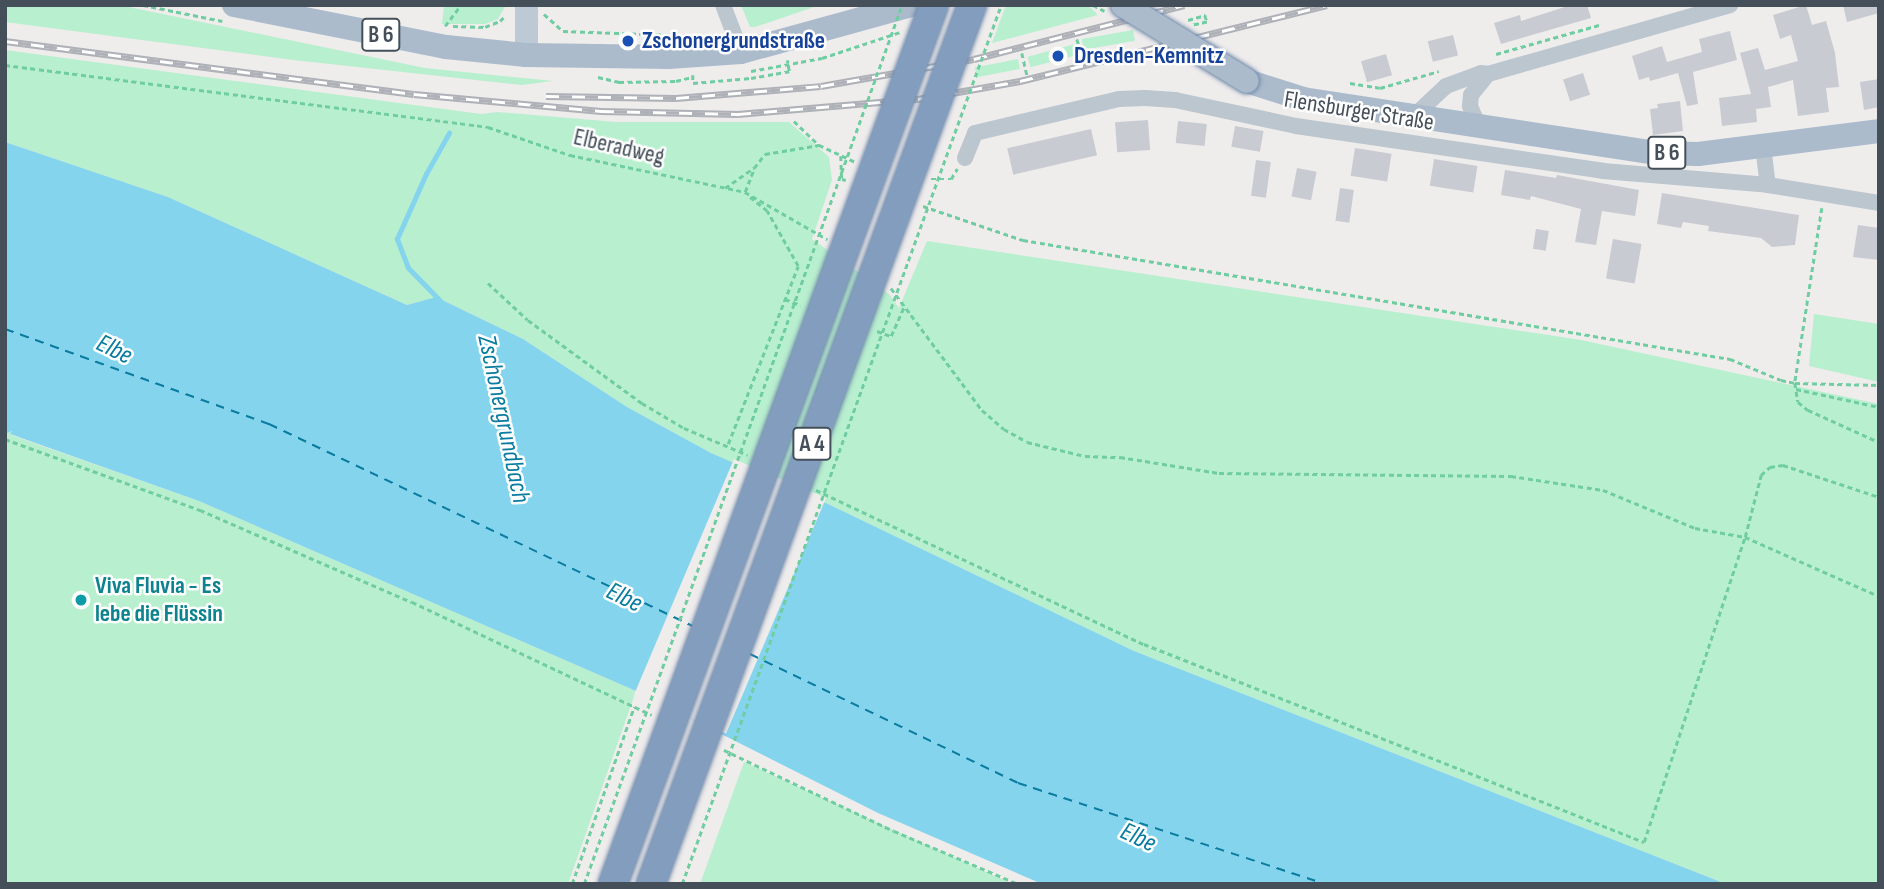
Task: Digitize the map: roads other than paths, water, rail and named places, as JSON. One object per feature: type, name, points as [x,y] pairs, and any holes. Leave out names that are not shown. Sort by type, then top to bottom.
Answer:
[{"type":"highway","name":"A 4","points":[[613,884],[934,5]]},
{"type":"highway","name":"A 4","points":[[651,884],[972,5]]},
{"type":"main road","name":"B 6","points":[[234,5],[400,39],[526,55],[669,57],[741,52],[912,5]]},
{"type":"main road","name":"B 6","points":[[1114,8],[1247,80],[1303,99],[1657,153],[1698,154],[1879,131]]},
{"type":"street","points":[[723,5],[741,52]]},
{"type":"street","points":[[1415,115],[1446,86],[1481,73],[1488,75],[1730,5]]},
{"type":"street","points":[[520,12],[526,55]]},
{"type":"street","points":[[1478,125],[1470,106],[1471,95],[1488,75]]},
{"type":"street","name":"Flensburger Straße","points":[[965,158],[975,133],[1119,99],[1145,98],[1175,100],[1296,126],[1602,171],[1768,184],[1879,203]]},
{"type":"street","points":[[1763,146],[1768,184]]},
{"type":"water","name":"Elbe","points":[[5,142],[168,197],[407,305],[436,297],[523,339],[627,407],[711,453],[828,504],[1134,651],[1726,884],[1042,884],[878,813],[636,691],[199,501],[10,434],[12,431],[5,434]]},
{"type":"waterway","name":"Zschonergrundbach","points":[[440,301],[408,268],[397,239],[426,174],[449,133]]},
{"type":"railway","points":[[546,96],[676,98],[821,86],[974,59],[1184,5]]},
{"type":"railway","points":[[5,41],[414,94],[601,111],[738,114],[918,99],[1020,81],[1327,5]]},
{"type":"place","name":"Zschonergrundstraße","points":[[628,41]]},
{"type":"place","name":"Dresden-Kemnitz","points":[[1058,56]]},
{"type":"place","name":"Viva Fluvia - Es lebe die Flüssin","points":[[81,600]]}]
